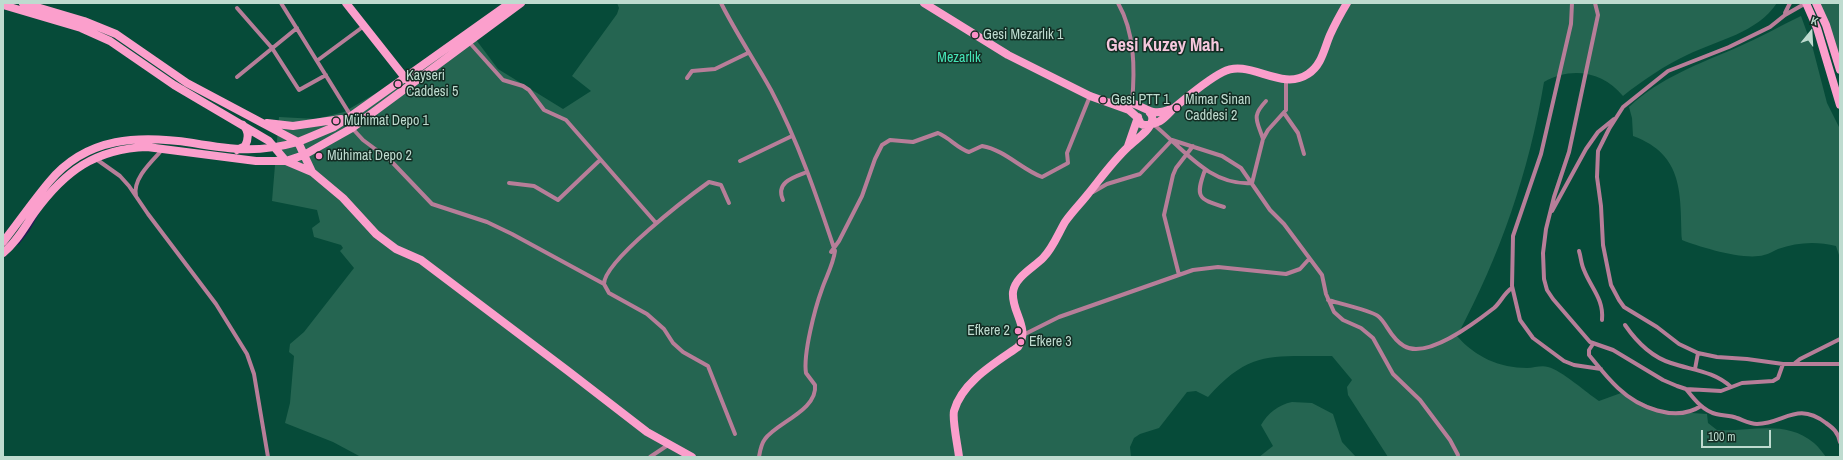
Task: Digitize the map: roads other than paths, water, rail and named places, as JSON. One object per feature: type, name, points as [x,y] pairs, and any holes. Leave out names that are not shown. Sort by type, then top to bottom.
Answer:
[{"type":"street","points":[[23,3],[84,20],[106,29],[187,83],[298,142],[312,172]]},
{"type":"street","points":[[282,3],[351,116]]},
{"type":"street","points":[[346,3],[406,79]]},
{"type":"street","points":[[3,242],[50,181],[76,159],[105,144],[146,138],[165,139],[237,150],[275,148],[298,142],[334,127],[351,116],[406,79],[510,3]]},
{"type":"street","points":[[3,252],[17,239],[56,185],[68,174],[94,158],[130,147],[164,148],[256,161],[286,161],[304,155],[352,128],[521,3]]},
{"type":"street","points":[[721,3],[748,53],[771,90],[792,136],[807,172],[834,257],[820,294],[807,353],[806,373],[815,385],[814,392],[799,413],[766,437],[759,457]]},
{"type":"street","points":[[924,3],[1008,56],[1090,96],[1129,110],[1138,118],[1143,126],[1147,126],[1161,120],[1175,107],[1226,70],[1240,69],[1286,80],[1297,79],[1308,75],[1316,67],[1347,3]]},
{"type":"street","points":[[1118,3],[1126,19],[1135,70],[1132,103]]},
{"type":"street","points":[[1572,3],[1571,24],[1541,154],[1513,236],[1512,288],[1520,320],[1524,328],[1533,338],[1564,361],[1574,365],[1601,370]]},
{"type":"street","points":[[1595,3],[1598,15],[1569,152],[1549,216],[1543,253],[1544,279],[1547,290],[1571,321],[1593,344],[1613,350],[1663,380],[1686,389],[1720,391],[1742,383],[1773,381],[1778,378],[1783,364]]},
{"type":"street","points":[[1784,14],[1790,3]]},
{"type":"street","points":[[1840,105],[1816,28],[1806,3],[1784,14],[1770,27],[1730,47],[1668,71],[1623,107],[1603,140],[1598,152],[1596,166],[1601,206],[1604,257],[1611,285],[1624,306],[1657,327],[1679,344],[1698,353],[1717,357],[1783,364],[1840,364]]},
{"type":"street","points":[[1816,3],[1826,25],[1840,70]]},
{"type":"street","points":[[3,5],[81,28],[110,40],[174,85],[243,124],[269,141],[286,161],[312,172],[343,198],[376,234],[396,249],[420,260],[647,432],[692,457]]},
{"type":"street","points":[[237,8],[272,48],[300,90],[326,74]]},
{"type":"street","points":[[318,60],[364,26]]},
{"type":"street","points":[[236,77],[298,28]]},
{"type":"street","points":[[469,42],[502,80],[523,86],[529,90],[544,110],[566,120],[656,223]]},
{"type":"street","points":[[687,78],[692,71],[715,69],[748,53]]},
{"type":"street","points":[[1252,183],[1263,139],[1268,130],[1284,114],[1287,106],[1286,80]]},
{"type":"street","points":[[833,250],[862,196],[875,159],[882,145],[886,142],[890,140],[913,142],[938,133],[946,136],[962,150],[968,152],[982,146],[998,150],[1042,177],[1068,163],[1067,153],[1090,96]]},
{"type":"street","points":[[959,457],[954,412],[961,395],[976,378],[1018,347],[1023,335],[1022,322],[1016,308],[1013,292],[1016,285],[1020,279],[1044,257],[1065,222],[1127,147],[1143,134],[1153,119],[1149,112],[1132,103],[1103,100]]},
{"type":"street","points":[[1263,139],[1256,113],[1266,101]]},
{"type":"street","points":[[1127,147],[1141,112],[1163,112],[1175,107]]},
{"type":"street","points":[[1284,114],[1298,133],[1304,154]]},
{"type":"street","points":[[254,119],[272,125],[293,126],[336,121],[351,116]]},
{"type":"street","points":[[1549,216],[1586,149],[1598,132],[1618,116]]},
{"type":"street","points":[[1151,123],[1205,170],[1226,181],[1252,183]]},
{"type":"street","points":[[237,150],[241,149],[247,142],[248,132],[243,124]]},
{"type":"street","points":[[352,128],[363,140],[390,160],[432,204],[487,222],[512,234],[604,284],[609,293],[647,314],[664,329],[674,343],[683,352],[708,366],[735,434]]},
{"type":"street","points":[[740,161],[792,136]]},
{"type":"street","points":[[1172,140],[1222,156],[1237,164],[1270,210],[1284,224],[1322,275],[1328,300],[1336,315],[1357,325],[1373,338],[1393,374],[1420,400],[1450,440],[1458,455]]},
{"type":"street","points":[[1080,204],[1101,187],[1140,174],[1172,140]]},
{"type":"street","points":[[1179,275],[1164,215],[1173,175],[1176,168],[1188,155],[1193,146]]},
{"type":"street","points":[[137,198],[135,192],[137,184],[147,167],[164,148]]},
{"type":"street","points":[[94,158],[120,176],[216,304],[248,354],[253,369],[268,457]]},
{"type":"street","points":[[509,183],[534,186],[558,200],[600,160]]},
{"type":"street","points":[[1205,170],[1199,185],[1201,196],[1204,201],[1224,207]]},
{"type":"street","points":[[783,200],[781,192],[785,182],[789,178],[807,172]]},
{"type":"street","points":[[604,284],[606,275],[610,268],[656,223],[709,182],[721,185],[729,203]]},
{"type":"street","points":[[1579,252],[1584,270],[1602,307],[1602,320]]},
{"type":"street","points":[[1023,335],[1059,317],[1193,270],[1212,267],[1286,274],[1300,269],[1309,259]]},
{"type":"street","points":[[1328,300],[1377,315],[1396,340],[1408,348],[1417,349],[1442,341],[1462,331],[1494,308],[1512,288]]},
{"type":"street","points":[[1625,326],[1638,341],[1655,355],[1670,363],[1695,369],[1723,380],[1731,387]]},
{"type":"street","points":[[1795,364],[1800,359],[1840,338]]},
{"type":"street","points":[[1593,344],[1589,350],[1589,355],[1601,370],[1624,393],[1654,410],[1675,413],[1700,406]]},
{"type":"street","points":[[1695,369],[1698,353]]},
{"type":"street","points":[[1686,389],[1700,406],[1712,413],[1732,416],[1751,423],[1764,423],[1796,412],[1813,414],[1833,428],[1838,434],[1840,442]]},
{"type":"street","points":[[650,457],[668,445]]},
{"type":"waterway","points":[[18,244],[29,230],[39,212]]},
{"type":"place","name":"Gesi Mezarlık 1","points":[[975,35]]},
{"type":"place","name":"Kayseri Caddesi 5","points":[[398,84]]},
{"type":"place","name":"Gesi PTT 1","points":[[1103,100]]},
{"type":"place","name":"Mimar Sinan Caddesi 2","points":[[1177,108]]},
{"type":"place","name":"Mühimat Depo 1","points":[[336,121]]},
{"type":"place","name":"Mühimat Depo 2","points":[[319,156]]},
{"type":"place","name":"Efkere 2","points":[[1018,331]]},
{"type":"place","name":"Efkere 3","points":[[1021,342]]},
{"type":"district","name":"Gesi Kuzey Mah.","points":[[1165,46]]},
{"type":"park label","name":"Mezarlık","points":[[959,58]]}]
